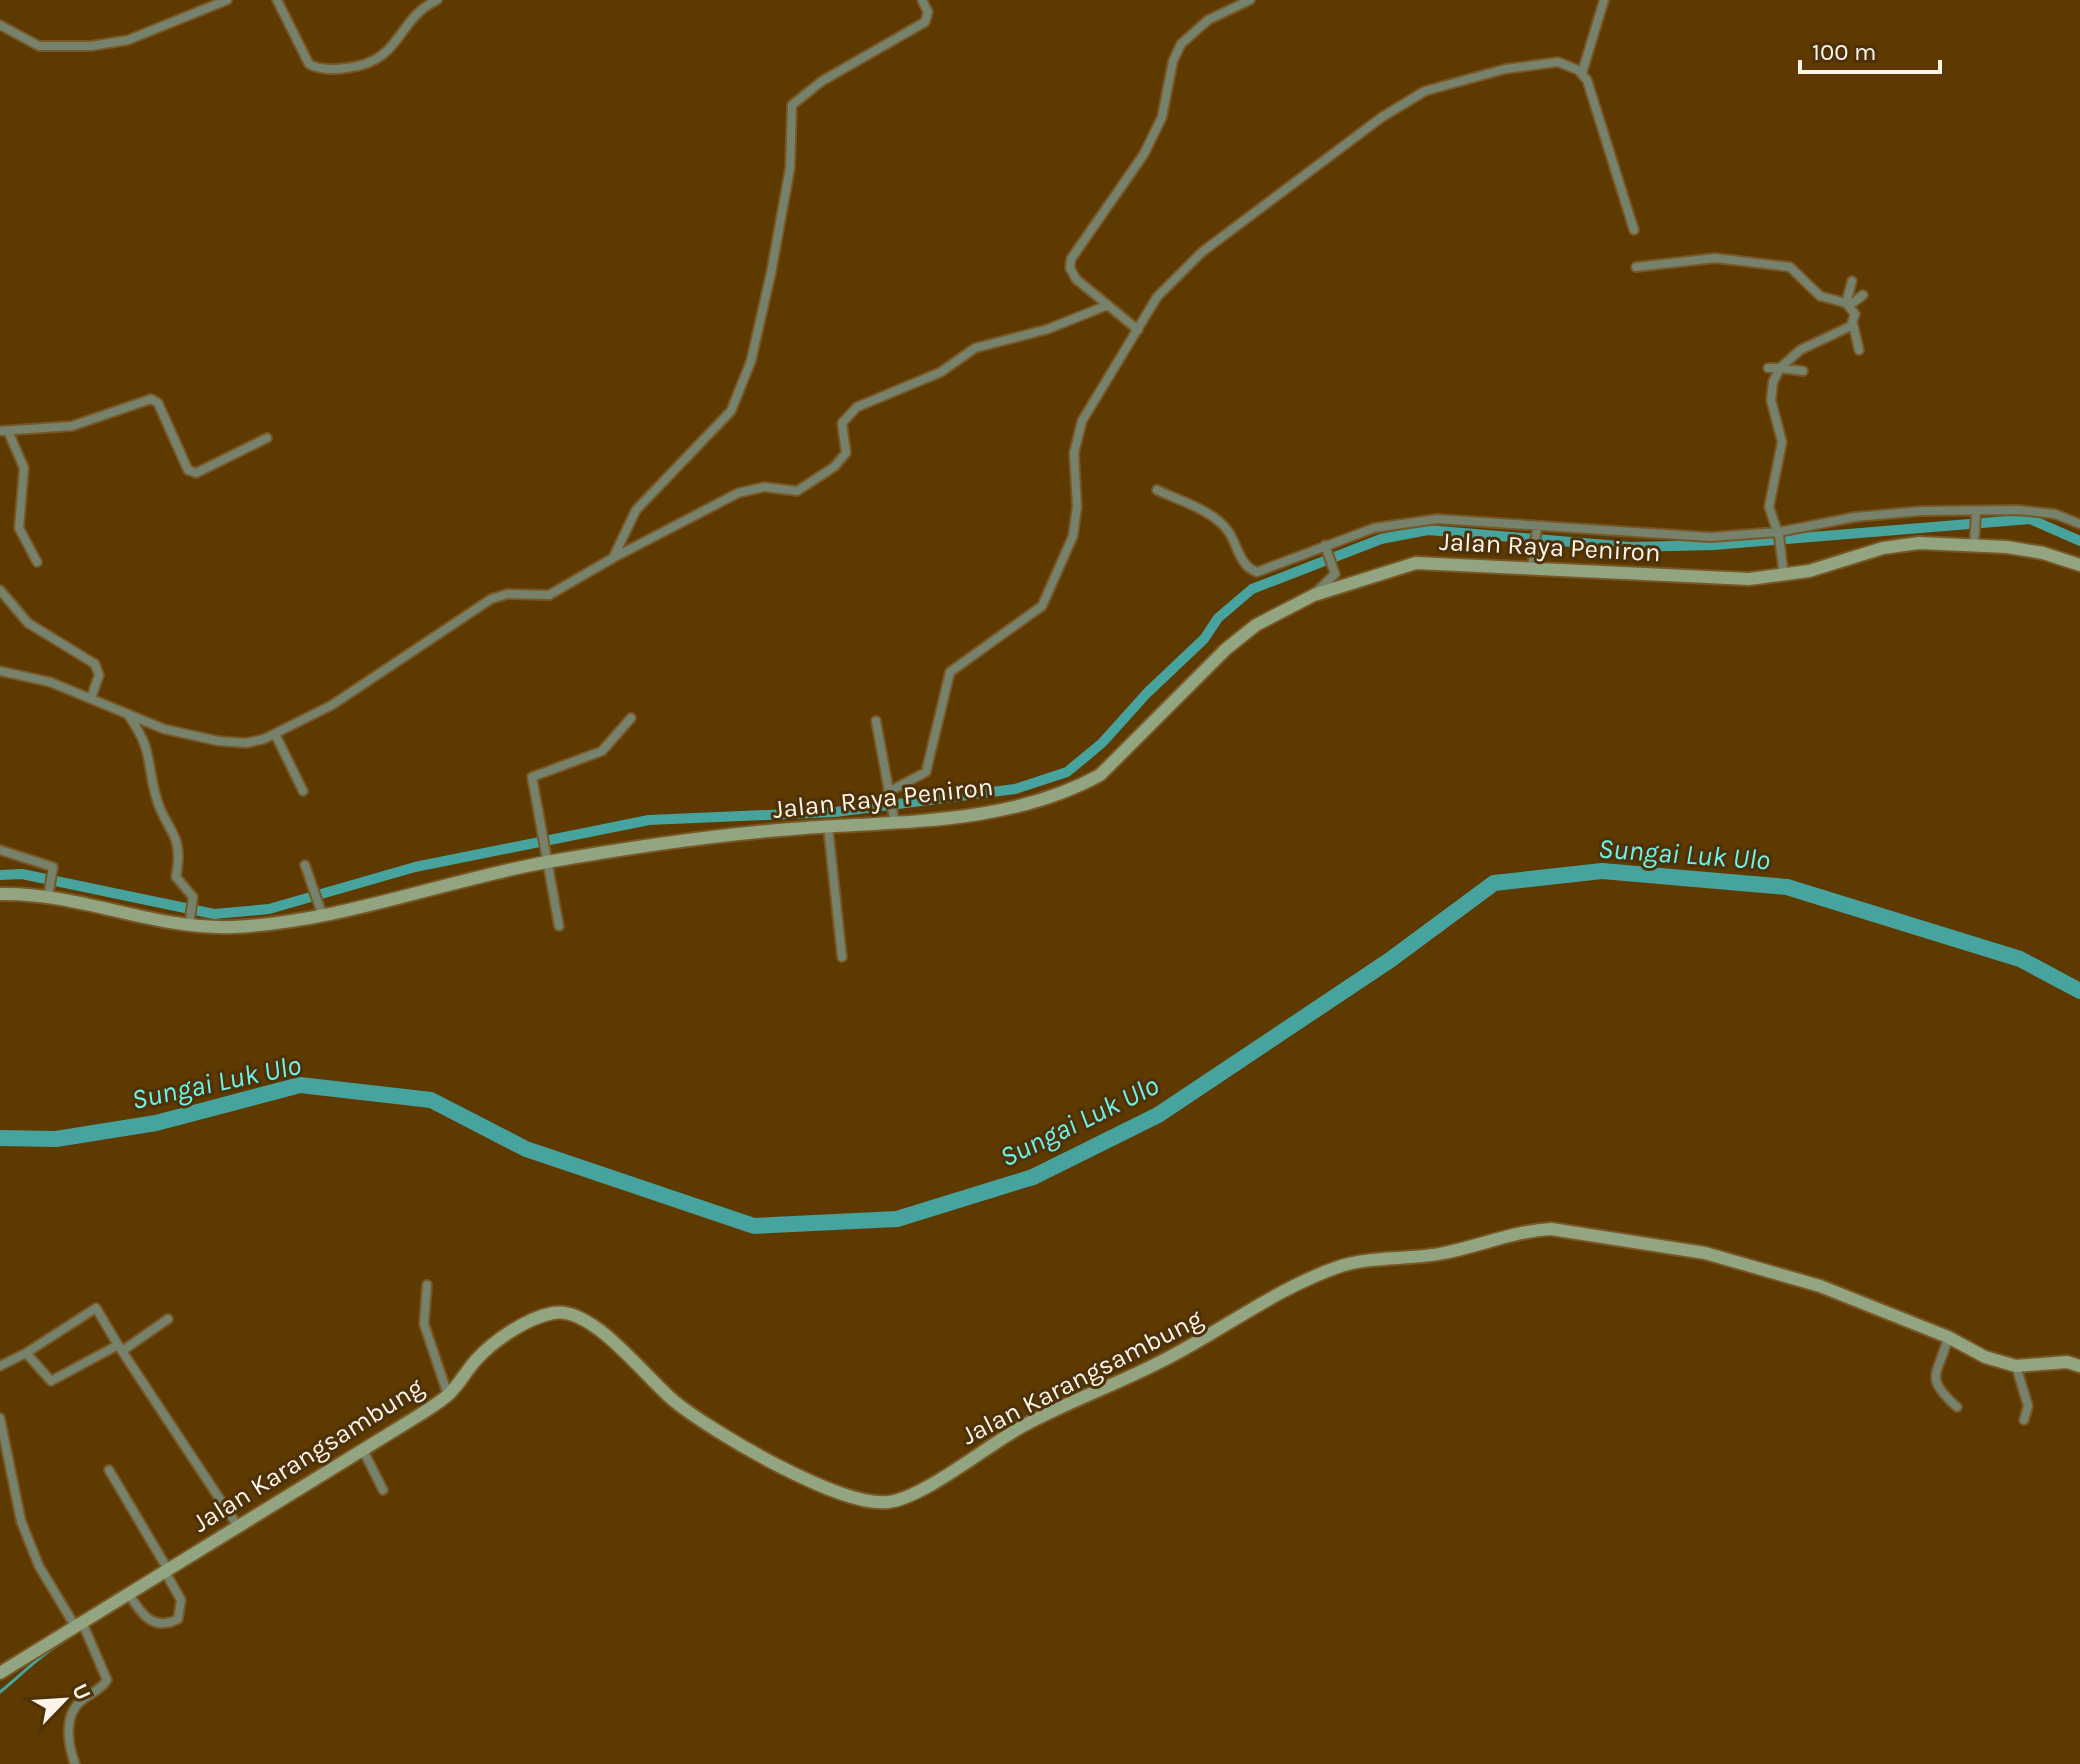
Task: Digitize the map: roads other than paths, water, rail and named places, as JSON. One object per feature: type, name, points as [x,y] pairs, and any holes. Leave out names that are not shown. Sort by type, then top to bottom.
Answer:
[{"type":"main road","name":"Jalan Raya Peniron","points":[[0,894],[49,892],[189,927],[234,927],[548,862],[728,836],[895,824],[1020,807],[1088,781],[1129,748],[1159,714],[1245,633],[1314,595],[1416,563],[1533,561],[1749,579],[1784,577],[1883,548],[1919,543],[1974,542],[2043,553],[2080,565]]},
{"type":"main road","name":"Jalan Karangsambung","points":[[0,1673],[82,1626],[237,1525],[364,1451],[448,1395],[478,1358],[495,1344],[542,1316],[566,1312],[598,1328],[677,1403],[743,1445],[837,1493],[884,1503],[900,1500],[1020,1428],[1089,1392],[1161,1362],[1315,1276],[1347,1264],[1444,1253],[1532,1230],[1551,1229],[1705,1253],[1820,1286],[1946,1344],[2018,1371],[2067,1362],[2080,1366]]},
{"type":"street","points":[[0,25],[39,46],[91,46],[130,40],[227,0]]},
{"type":"street","points":[[277,0],[309,64],[340,69],[365,66],[382,58],[419,11],[437,0]]},
{"type":"street","points":[[613,558],[636,510],[735,404],[751,361],[771,273],[790,168],[792,105],[821,81],[925,22],[928,12],[922,0]]},
{"type":"street","points":[[1138,330],[1073,275],[1071,259],[1144,154],[1162,117],[1173,61],[1181,44],[1208,20],[1250,0]]},
{"type":"street","points":[[1604,0],[1582,73],[1634,230]]},
{"type":"street","points":[[888,794],[926,772],[950,672],[1042,606],[1073,536],[1077,507],[1074,453],[1082,421],[1157,297],[1202,252],[1382,117],[1418,95],[1505,69],[1563,62],[1582,73]]},
{"type":"street","points":[[1636,267],[1715,258],[1790,267],[1820,296],[1848,304],[1855,314],[1853,324],[1859,350]]},
{"type":"street","points":[[1848,304],[1852,281]]},
{"type":"street","points":[[1848,304],[1863,295]]},
{"type":"street","points":[[0,671],[50,682],[164,729],[218,741],[246,743],[275,734],[366,685],[491,599],[507,594],[553,593],[738,493],[764,487],[797,491],[834,467],[846,453],[842,423],[857,407],[941,372],[975,348],[1048,329],[1108,305]]},
{"type":"street","points":[[1784,577],[1779,534],[1769,507],[1782,442],[1771,400],[1773,382],[1780,368],[1800,350],[1853,324]]},
{"type":"street","points":[[1768,368],[1803,371]]},
{"type":"street","points":[[37,562],[19,528],[24,467],[4,431],[72,426],[151,399],[158,403],[188,470],[196,473],[267,438]]},
{"type":"street","points":[[1157,490],[1218,519],[1251,570],[1265,571],[1374,528],[1437,519],[1537,530],[1710,537],[1779,534],[1855,517],[1921,511],[1976,516],[2044,513],[2080,524]]},
{"type":"street","points":[[1974,542],[1976,516]]},
{"type":"street","points":[[1533,561],[1537,530]]},
{"type":"street","points":[[1314,595],[1332,580],[1335,570],[1326,548]]},
{"type":"street","points":[[0,590],[33,627],[97,666],[99,675],[91,698]]},
{"type":"street","points":[[128,715],[148,747],[156,798],[179,842],[177,880],[193,899],[189,927]]},
{"type":"street","points":[[559,926],[533,775],[602,751],[631,718]]},
{"type":"street","points":[[876,721],[895,824]]},
{"type":"street","points":[[275,734],[303,791]]},
{"type":"street","points":[[828,827],[842,957]]},
{"type":"street","points":[[0,850],[53,867],[49,892]]},
{"type":"street","points":[[305,865],[321,908]]},
{"type":"street","points":[[427,1285],[424,1324],[448,1395]]},
{"type":"street","points":[[0,1366],[96,1308],[237,1525]]},
{"type":"street","points":[[26,1353],[51,1381],[120,1348],[168,1319]]},
{"type":"street","points":[[1946,1344],[1934,1379],[1936,1386],[1957,1407]]},
{"type":"street","points":[[2018,1371],[2028,1410],[2024,1420]]},
{"type":"street","points":[[0,1418],[21,1521],[39,1566],[82,1626],[107,1680],[80,1701],[69,1722],[68,1735],[75,1764]]},
{"type":"street","points":[[364,1451],[383,1490]]},
{"type":"street","points":[[109,1470],[181,1600],[178,1619],[167,1624],[155,1623],[136,1607],[130,1595]]},
{"type":"waterway","points":[[0,875],[22,874],[214,914],[269,909],[415,867],[649,820],[835,812],[1015,789],[1067,772],[1102,743],[1147,693],[1204,639],[1218,618],[1252,589],[1381,539],[1428,530],[1631,547],[1714,545],[2030,519],[2080,541]]},
{"type":"waterway","name":"Sungai Luk Ulo","points":[[0,1138],[56,1139],[156,1123],[300,1085],[431,1100],[526,1149],[754,1226],[897,1219],[1033,1177],[1158,1115],[1390,960],[1494,883],[1602,871],[1787,887],[2020,959],[2080,991]]},
{"type":"waterway","points":[[0,1692],[63,1642]]}]
